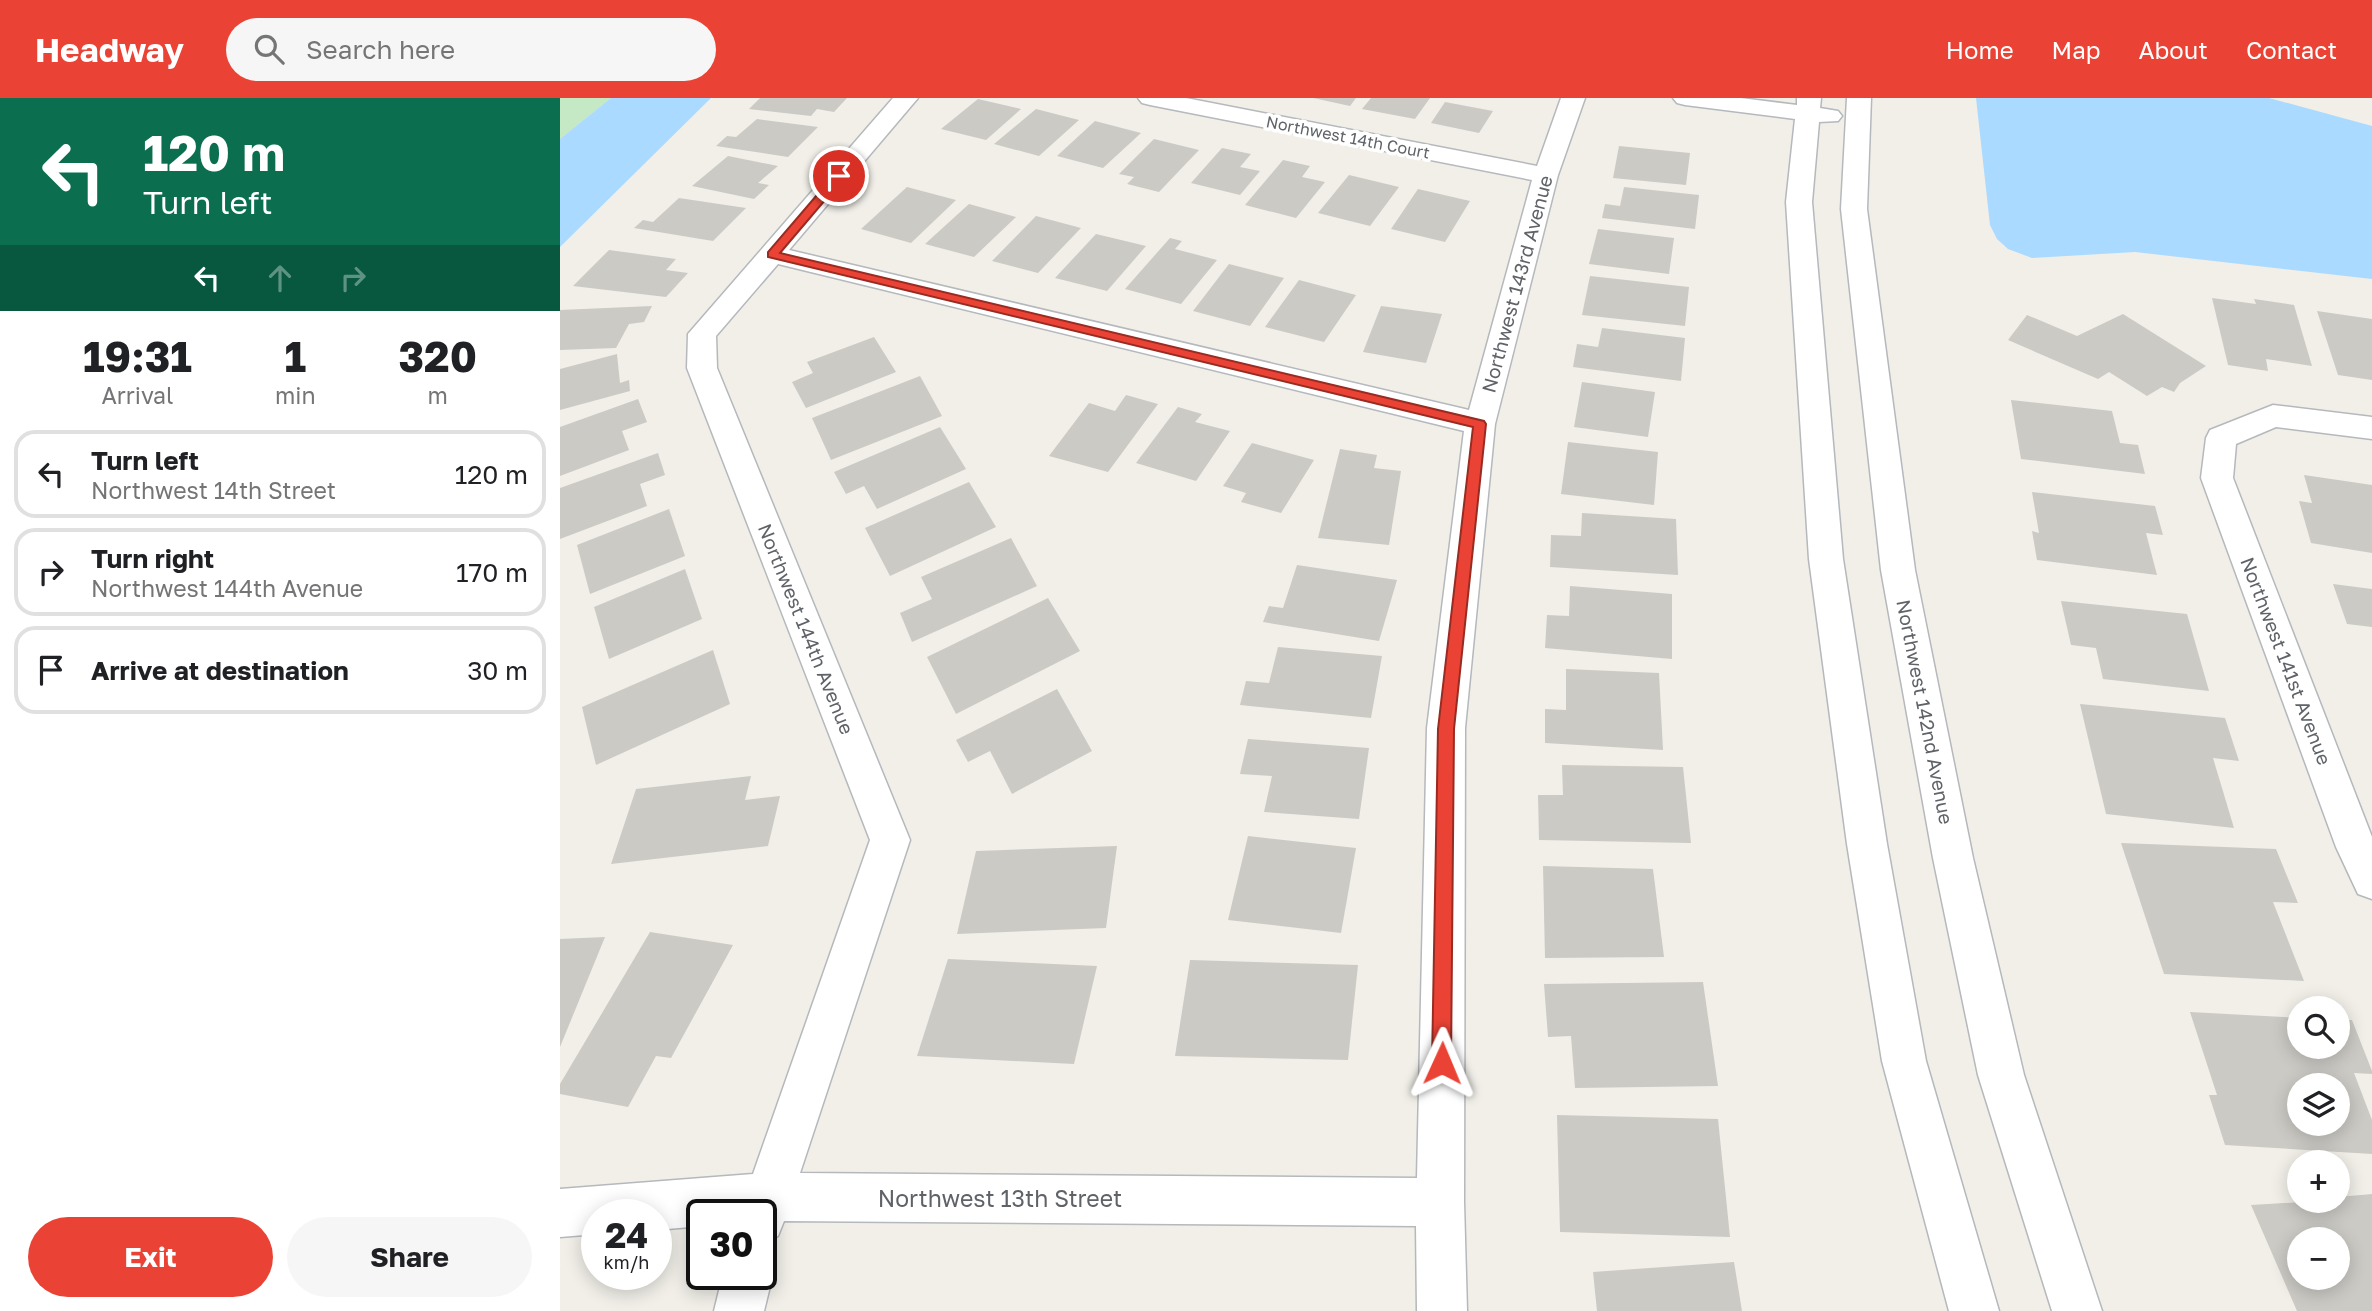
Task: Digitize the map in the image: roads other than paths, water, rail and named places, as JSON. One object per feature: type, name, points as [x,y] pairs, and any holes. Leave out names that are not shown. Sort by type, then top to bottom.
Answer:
[{"type":"street","name":"Northwest 144th Avenue","points":[[767,1199],[890,840],[702,368],[702,334],[906,98]]},
{"type":"street","name":"Northwest 14th Court","points":[[1150,98],[1546,175]]},
{"type":"street","name":"Northwest 143rd Avenue","points":[[1442,1311],[1440,1202],[1446,729],[1480,424],[1546,175],[1573,98]]},
{"type":"street","points":[[1685,98],[1858,109]]},
{"type":"street","points":[[1808,105],[1799,202],[1826,559],[1867,844],[1904,1061],[1974,1311]]},
{"type":"street","name":"Northwest 142nd Avenue","points":[[1858,109],[1854,209],[1898,570],[1953,858],[2001,1075],[2077,1311]]},
{"type":"street","points":[[772,254],[1480,424]]},
{"type":"street","name":"Northwest 141st Avenue","points":[[2372,428],[2273,415],[2221,439],[2217,478],[2356,847],[2372,880]]},
{"type":"street","name":"Northwest 13th Street","points":[[777,1208],[1440,1202]]},
{"type":"street","name":"Northwest 13th Street","points":[[560,1213],[686,1210]]},
{"type":"street","points":[[739,1311],[744,1290]]},
{"type":"water","points":[[611,98],[711,98],[560,247],[560,139]]},
{"type":"water","points":[[1976,98],[2269,98],[2372,126],[2372,279],[2135,252],[2032,258],[2008,249],[1997,239],[1990,225]]}]
